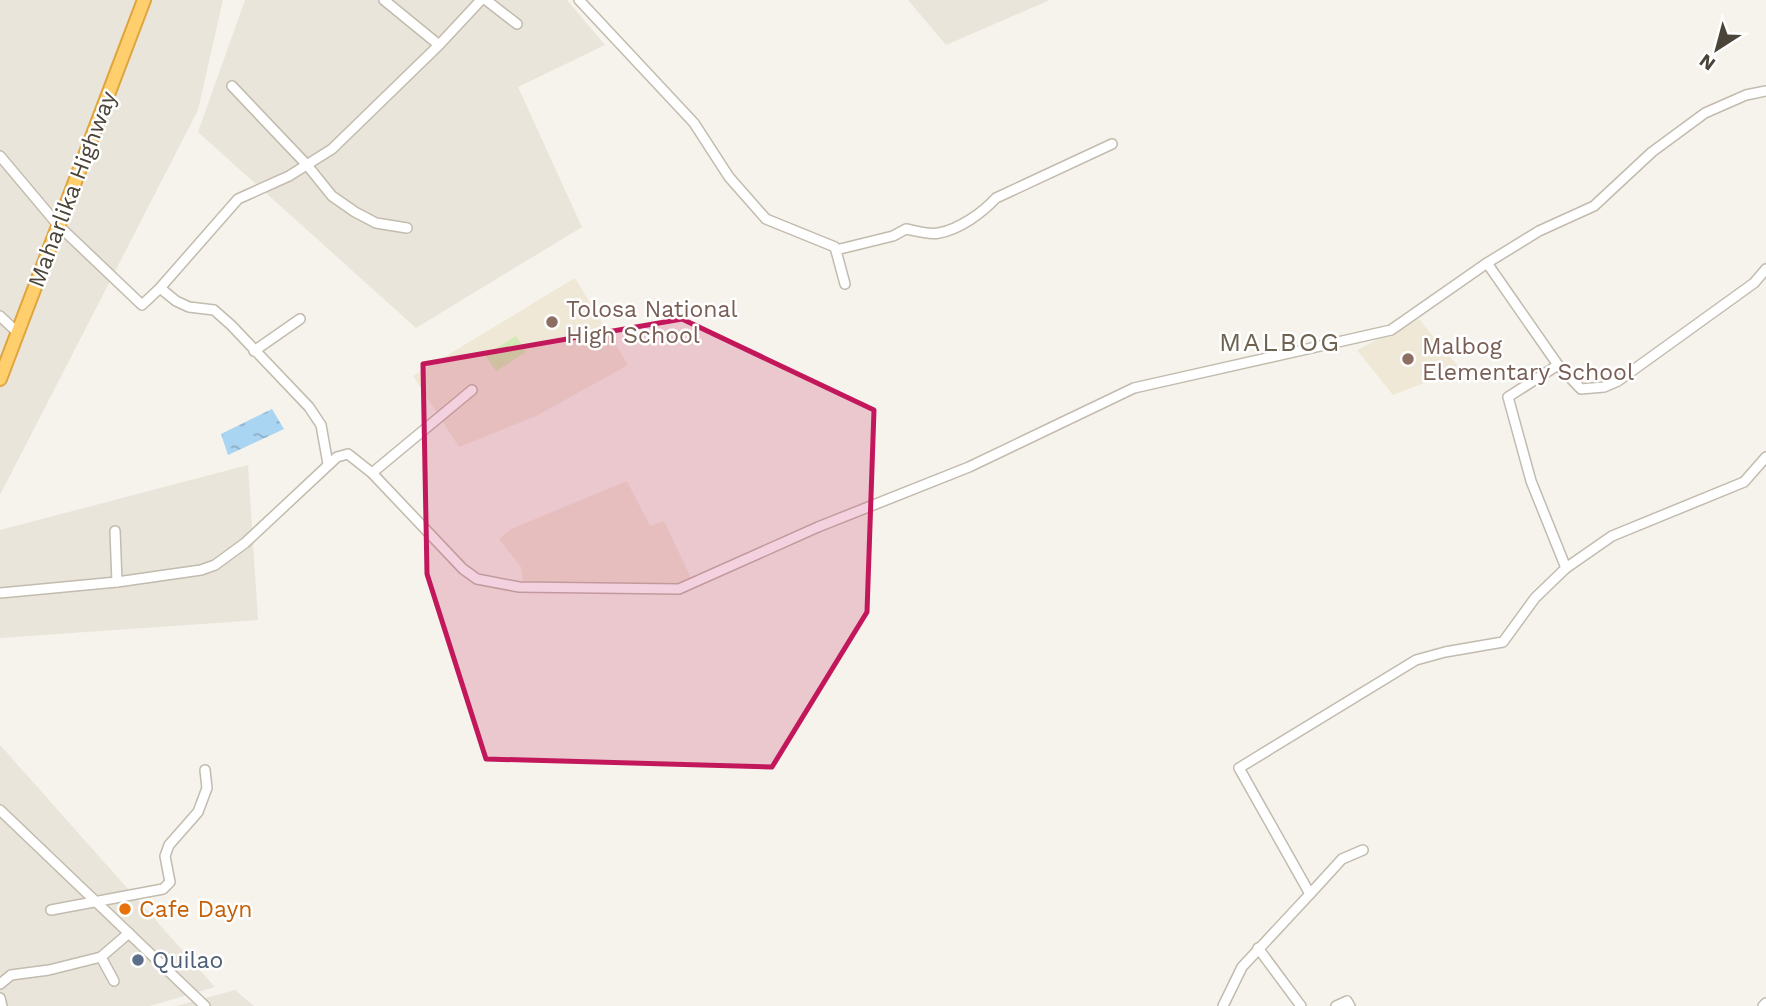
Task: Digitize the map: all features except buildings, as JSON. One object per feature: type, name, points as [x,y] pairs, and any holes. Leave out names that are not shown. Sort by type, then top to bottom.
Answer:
[{"type":"highway","name":"Maharlika Highway","points":[[0,379],[144,0]]},
{"type":"street","points":[[384,0],[439,45]]},
{"type":"street","points":[[0,156],[58,225],[142,305],[238,199],[289,176],[332,149],[484,0],[517,24]]},
{"type":"street","points":[[579,0],[694,123],[729,177],[766,219],[835,247],[845,284]]},
{"type":"street","points":[[232,86],[307,165],[332,196],[376,223],[407,228]]},
{"type":"street","points":[[0,593],[117,582],[201,570],[215,565],[245,543],[328,464],[337,457],[348,454],[372,473],[463,569],[477,579],[519,587],[679,589],[818,527],[968,467],[1134,388],[1391,330],[1487,262],[1539,231],[1594,205],[1652,152],[1704,113],[1746,95],[1766,91]]},
{"type":"street","points":[[835,250],[868,244],[906,229],[939,233],[982,212],[996,198],[1112,144]]},
{"type":"street","points":[[1487,262],[1558,365],[1581,389],[1604,387],[1618,381],[1754,283],[1766,269]]},
{"type":"street","points":[[160,288],[176,301],[189,307],[214,310],[309,407],[321,425],[328,464]]},
{"type":"street","points":[[0,316],[17,332]]},
{"type":"street","points":[[254,351],[300,319]]},
{"type":"street","points":[[1558,365],[1508,397],[1531,481],[1566,568]]},
{"type":"street","points":[[372,473],[472,390]]},
{"type":"street","points":[[1310,894],[1239,768],[1416,660],[1503,642],[1535,598],[1566,568],[1612,536],[1744,482],[1766,457]]},
{"type":"street","points":[[116,531],[117,582]]},
{"type":"street","points":[[51,910],[163,889],[170,882],[164,856],[169,845],[198,812],[207,788],[205,770]]},
{"type":"street","points":[[0,810],[205,1006]]},
{"type":"street","points":[[1223,1006],[1242,967],[1258,948],[1342,859],[1363,850]]},
{"type":"street","points":[[0,984],[11,975],[48,970],[101,957],[129,933]]},
{"type":"street","points":[[1258,948],[1301,1006]]},
{"type":"street","points":[[101,957],[114,981]]},
{"type":"street","points":[[0,998],[2,1006]]},
{"type":"street","points":[[1336,1006],[1347,1001],[1350,1006]]},
{"type":"highlighted area","points":[[682,319],[874,410],[867,612],[772,767],[486,759],[427,574],[423,364]]},
{"type":"shaded area","points":[[0,0],[223,0],[198,110],[0,495]]},
{"type":"shaded area","points":[[245,0],[567,0],[605,45],[518,87],[582,227],[416,328],[198,132]]},
{"type":"shaded area","points":[[908,0],[1050,0],[946,45]]},
{"type":"shaded area","name":"Tolosa National High School","points":[[575,278],[628,365],[536,416],[459,447],[413,376]]},
{"type":"shaded area","name":"Malbog Elementary School","points":[[1419,319],[1460,369],[1393,395],[1357,350]]},
{"type":"shaded area","points":[[248,465],[258,620],[0,638],[0,530]]},
{"type":"shaded area","points":[[627,481],[650,526],[664,521],[691,578],[678,585],[523,583],[521,567],[499,539],[511,529]]},
{"type":"shaded area","points":[[0,745],[215,987],[150,1006],[0,1006]]},
{"type":"shaded area","points":[[235,990],[254,1006],[176,1006]]},
{"type":"green space","points":[[516,336],[526,352],[496,371],[485,355]]},
{"type":"water","points":[[272,409],[284,429],[228,455],[221,434]]},
{"type":"place","name":"Tolosa National High School","points":[[552,322]]},
{"type":"place","name":"Malbog Elementary School","points":[[1408,359]]},
{"type":"place","name":"Cafe Dayn","points":[[125,909]]},
{"type":"place","name":"Quilao","points":[[138,960]]},
{"type":"district","name":"MALBOG","points":[[1280,342]]}]
